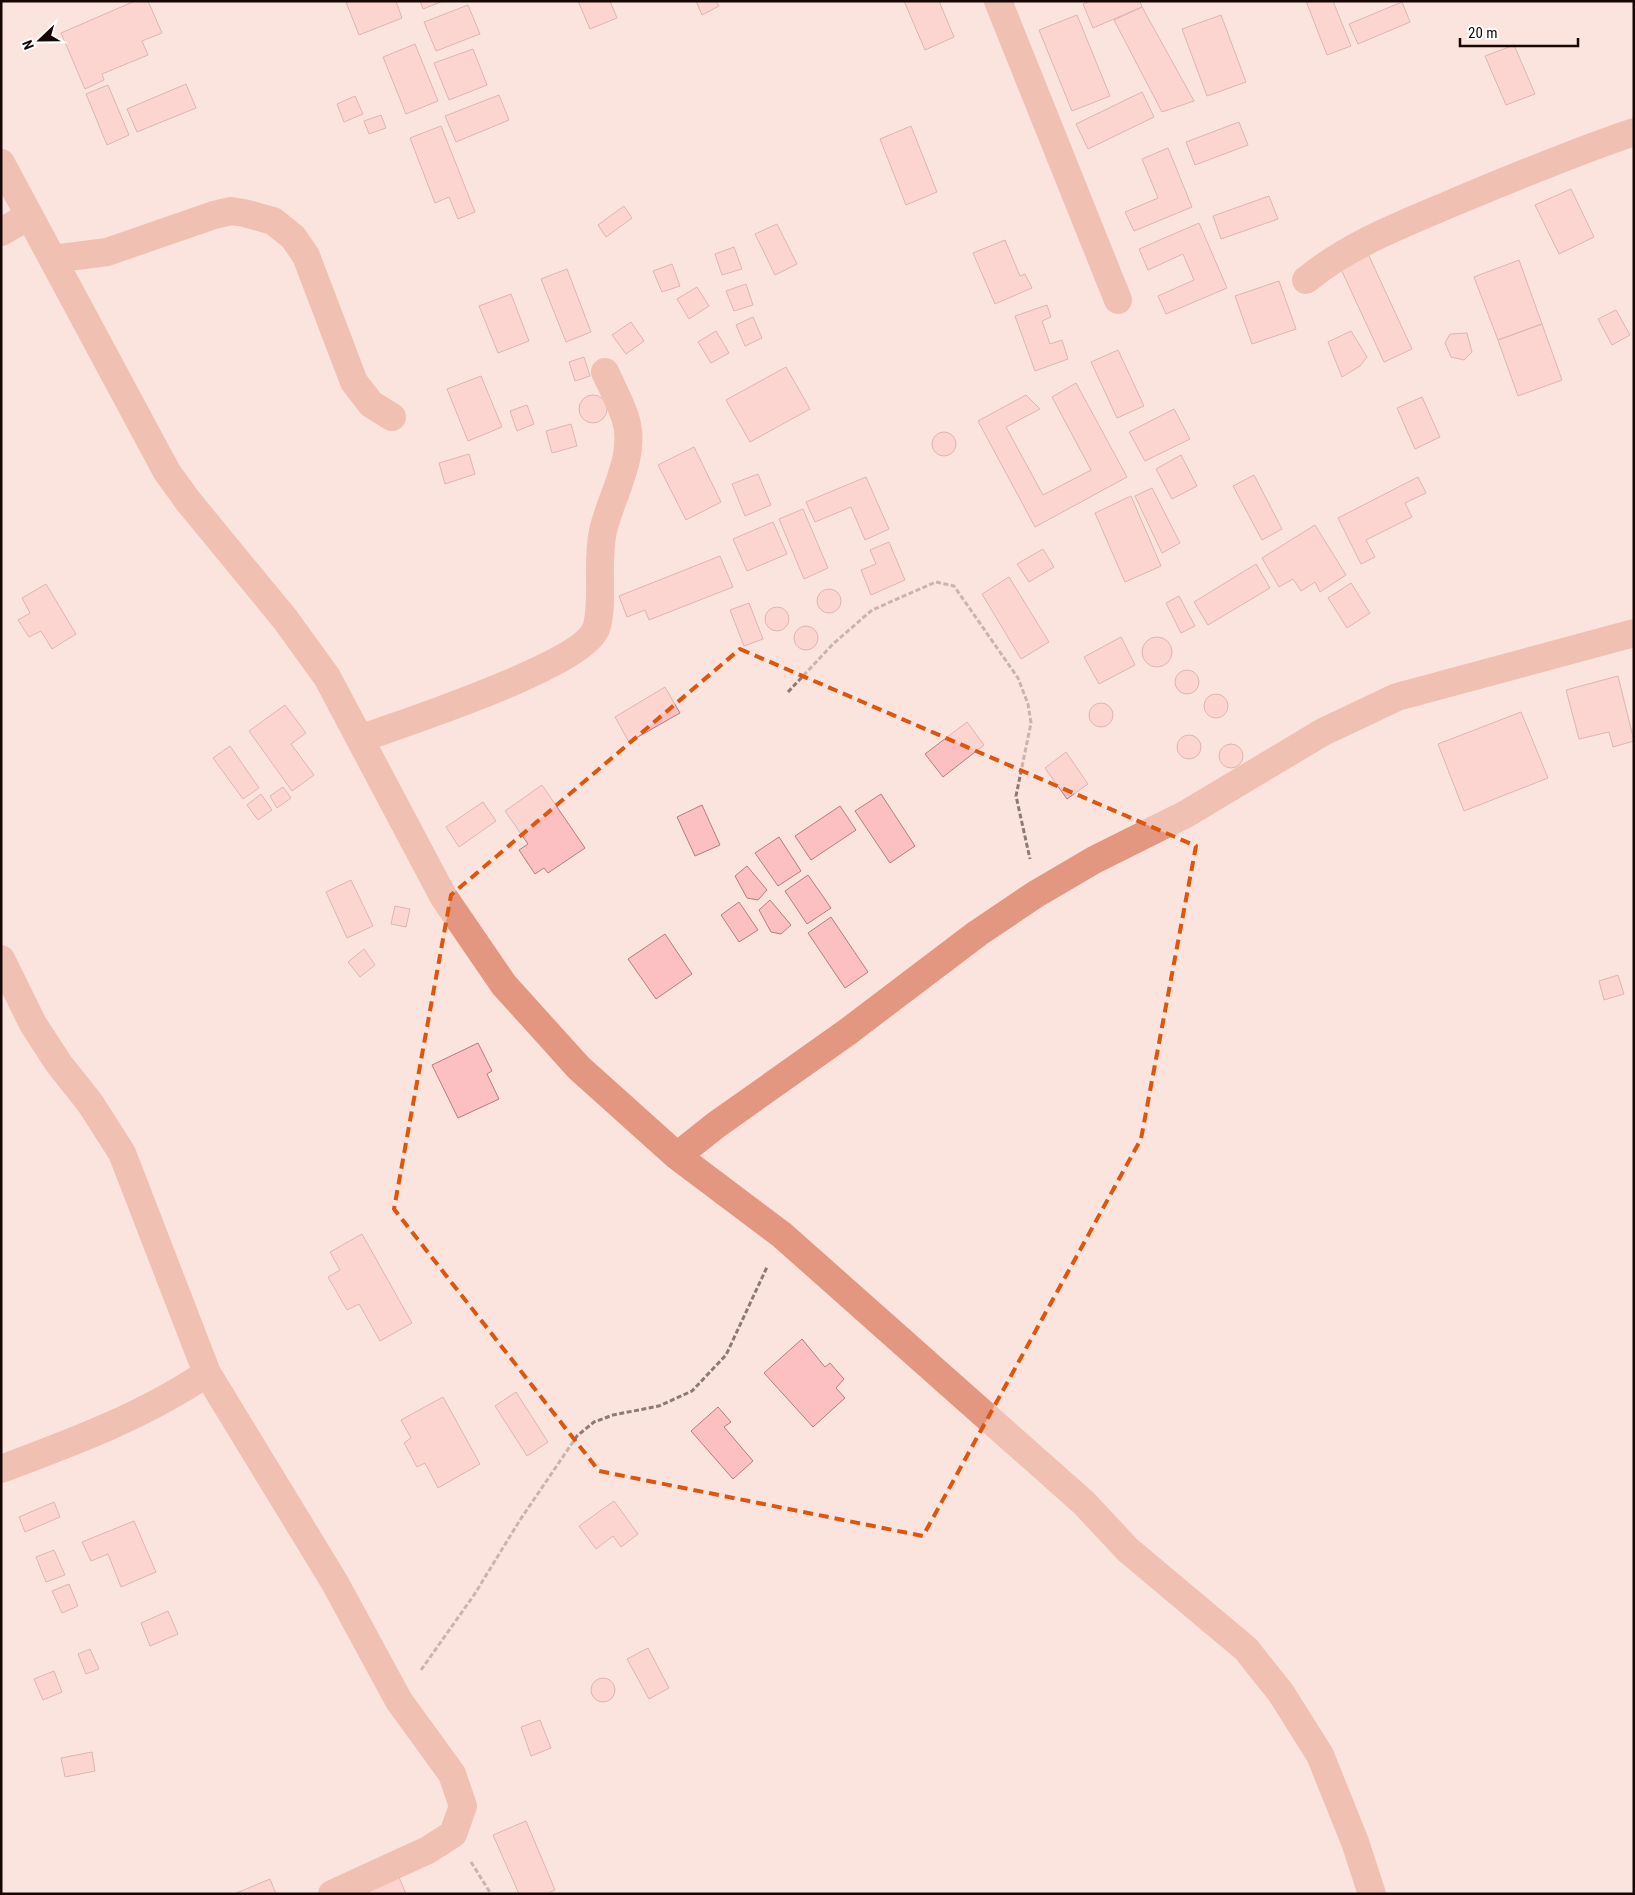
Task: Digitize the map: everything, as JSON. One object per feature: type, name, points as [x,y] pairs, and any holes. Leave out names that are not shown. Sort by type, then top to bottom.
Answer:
[{"type":"street","points":[[998,1],[1118,300]]},
{"type":"street","points":[[1306,280],[1330,260],[1365,240],[1572,153],[1634,132]]},
{"type":"street","points":[[1,163],[54,259],[144,433],[167,472],[188,501],[285,619],[326,677],[360,738],[399,817],[443,896],[504,985],[579,1068],[677,1156],[782,1235],[1084,1502],[1128,1550],[1246,1649],[1281,1693],[1320,1755],[1355,1842],[1372,1894]]},
{"type":"street","points":[[54,259],[107,252],[214,215],[231,211],[272,222],[293,237],[306,256],[354,382],[371,404],[392,416]]},
{"type":"street","points":[[1,232],[29,216]]},
{"type":"street","points":[[360,738],[535,674],[582,646],[597,628],[598,567],[602,532],[628,452],[626,419],[605,372]]},
{"type":"street","points":[[677,1156],[716,1125],[846,1032],[978,933],[1036,894],[1094,860],[1186,814],[1323,732],[1397,697],[1634,633]]},
{"type":"street","points":[[1,959],[33,1024],[59,1064],[90,1103],[122,1153],[207,1373],[335,1583],[399,1701],[452,1774],[463,1806],[453,1834],[436,1845],[332,1894]]},
{"type":"street","points":[[1,1469],[92,1435],[156,1406],[207,1373]]},
{"type":"path","points":[[788,692],[833,644],[872,610],[936,582],[954,586],[1018,678],[1028,704],[1031,722],[1016,796],[1036,894]]},
{"type":"path","points":[[399,1701],[474,1595],[520,1520],[577,1436],[594,1422],[613,1415],[659,1406],[692,1391],[726,1355],[782,1235]]},
{"type":"highlighted area","points":[[740,649],[1196,846],[1141,1139],[923,1536],[599,1471],[394,1209],[451,895]]},
{"type":"building","points":[[135,1],[148,1],[162,33],[142,41],[148,55],[102,74],[104,80],[85,89],[61,33]]},
{"type":"building","points":[[396,1],[402,18],[359,35],[346,2]]},
{"type":"building","points":[[420,1],[443,1],[423,9]]},
{"type":"building","points":[[578,1],[610,1],[617,18],[590,29]]},
{"type":"building","points":[[696,1],[716,1],[719,6],[702,15]]},
{"type":"building","points":[[904,1],[939,1],[954,37],[925,50]]},
{"type":"building","points":[[1090,1],[1140,1],[1142,7],[1093,28],[1083,4]]},
{"type":"building","points":[[1306,1],[1333,1],[1351,46],[1327,55]]},
{"type":"building","points":[[1402,2],[1410,22],[1358,44],[1349,24]]},
{"type":"building","points":[[468,5],[480,34],[436,51],[424,22]]},
{"type":"building","points":[[1142,7],[1194,101],[1162,112],[1114,20]]},
{"type":"building","points":[[1077,15],[1110,96],[1072,111],[1039,30]]},
{"type":"building","points":[[1221,15],[1246,82],[1207,96],[1182,29]]},
{"type":"building","points":[[415,44],[438,101],[406,114],[383,57]]},
{"type":"building","points":[[1514,45],[1535,94],[1506,105],[1485,56]]},
{"type":"building","points":[[473,49],[487,85],[449,100],[434,63]]},
{"type":"building","points":[[186,84],[196,108],[137,132],[127,109]]},
{"type":"building","points":[[108,85],[129,135],[107,145],[86,94]]},
{"type":"building","points":[[1142,92],[1154,117],[1088,149],[1076,124]]},
{"type":"building","points":[[499,95],[509,120],[456,142],[445,116]]},
{"type":"building","points":[[355,96],[363,114],[344,122],[337,104]]},
{"type":"building","points":[[381,115],[386,128],[369,134],[364,121]]},
{"type":"building","points":[[1239,122],[1248,145],[1195,165],[1186,142]]},
{"type":"building","points":[[441,126],[475,212],[458,219],[449,197],[435,203],[410,138]]},
{"type":"building","points":[[911,126],[937,192],[906,205],[880,139]]},
{"type":"building","points":[[1168,148],[1192,207],[1134,231],[1125,212],[1158,198],[1142,159]]},
{"type":"building","points":[[1571,189],[1594,237],[1559,254],[1535,205]]},
{"type":"building","points":[[1269,196],[1278,219],[1221,239],[1213,216]]},
{"type":"building","points":[[624,206],[632,218],[606,237],[598,225]]},
{"type":"building","points":[[1199,223],[1227,288],[1166,314],[1158,296],[1194,280],[1183,254],[1148,270],[1139,249]]},
{"type":"building","points":[[777,224],[797,264],[775,275],[755,234]]},
{"type":"building","points":[[1005,240],[1020,276],[1025,274],[1032,288],[995,304],[973,253]]},
{"type":"building","points":[[734,247],[742,269],[722,275],[715,254]]},
{"type":"building","points":[[1368,254],[1412,349],[1384,362],[1340,267]]},
{"type":"building","points":[[1519,260],[1542,324],[1498,340],[1474,277]]},
{"type":"building","points":[[672,264],[680,286],[662,292],[653,271]]},
{"type":"building","points":[[567,269],[591,332],[566,342],[541,279]]},
{"type":"building","points":[[1279,281],[1296,329],[1252,344],[1235,296]]},
{"type":"building","points":[[746,284],[753,305],[734,311],[726,291]]},
{"type":"building","points":[[697,287],[709,306],[689,319],[677,299]]},
{"type":"building","points":[[511,294],[529,341],[498,353],[479,306]]},
{"type":"building","points":[[1047,305],[1051,317],[1042,321],[1050,344],[1062,340],[1068,359],[1035,371],[1015,316]]},
{"type":"building","points":[[1616,310],[1630,335],[1612,345],[1598,319]]},
{"type":"building","points":[[753,317],[762,338],[745,346],[736,325]]},
{"type":"building","points":[[631,322],[644,341],[626,354],[612,335]]},
{"type":"building","points":[[1542,324],[1562,380],[1518,396],[1498,340]]},
{"type":"building","points":[[716,331],[729,353],[711,363],[698,342]]},
{"type":"building","points":[[1351,331],[1367,357],[1360,366],[1342,377],[1328,342]]},
{"type":"building","points":[[1467,333],[1472,352],[1464,360],[1451,357],[1445,343],[1450,334]]},
{"type":"building","points":[[1118,350],[1144,406],[1117,418],[1091,362]]},
{"type":"building","points":[[584,357],[590,376],[575,381],[569,362]]},
{"type":"building","points":[[786,367],[810,409],[750,442],[726,400]]},
{"type":"building","points":[[481,376],[502,427],[468,441],[447,389]]},
{"type":"building","points":[[1076,383],[1127,477],[1035,527],[978,421],[1026,395],[1040,409],[1006,427],[1043,495],[1091,470],[1052,397]]},
{"type":"building","points":[[593,395],[603,399],[607,409],[603,419],[593,423],[583,419],[579,409],[583,399]]},
{"type":"building","points":[[1422,397],[1440,437],[1415,449],[1397,408]]},
{"type":"building","points":[[527,405],[534,424],[517,431],[510,411]]},
{"type":"building","points":[[1174,409],[1190,439],[1145,461],[1129,432]]},
{"type":"building","points":[[571,424],[577,446],[552,453],[546,431]]},
{"type":"building","points":[[944,432],[949,433],[955,439],[955,449],[949,455],[944,456],[939,455],[933,449],[932,444],[933,439],[939,433]]},
{"type":"building","points":[[694,447],[721,502],[686,520],[658,465]]},
{"type":"building","points":[[469,454],[475,474],[445,484],[439,463]]},
{"type":"building","points":[[1181,455],[1197,486],[1172,499],[1156,469]]},
{"type":"building","points":[[758,474],[771,505],[745,516],[732,484]]},
{"type":"building","points":[[1254,475],[1282,529],[1262,540],[1233,486]]},
{"type":"building","points":[[866,477],[889,529],[865,540],[851,507],[815,522],[806,502]]},
{"type":"building","points":[[1418,477],[1426,493],[1405,503],[1412,517],[1366,540],[1375,557],[1361,564],[1338,518]]},
{"type":"building","points":[[1152,488],[1180,543],[1162,553],[1135,496]]},
{"type":"building","points":[[1131,496],[1161,566],[1125,582],[1095,513]]},
{"type":"building","points":[[803,509],[828,568],[804,579],[779,519]]},
{"type":"building","points":[[773,522],[787,554],[747,571],[733,539]]},
{"type":"building","points":[[1315,525],[1346,575],[1320,592],[1315,582],[1301,591],[1293,579],[1279,587],[1262,558]]},
{"type":"building","points":[[889,542],[905,580],[871,595],[861,570],[876,564],[870,550]]},
{"type":"building","points":[[1043,549],[1054,567],[1029,582],[1017,564]]},
{"type":"building","points":[[720,556],[733,587],[649,620],[645,610],[627,617],[619,596]]},
{"type":"building","points":[[1256,564],[1270,588],[1208,625],[1194,602]]},
{"type":"building","points":[[1009,577],[1049,642],[1021,659],[982,594]]},
{"type":"building","points":[[1351,583],[1370,613],[1347,628],[1328,598]]},
{"type":"building","points":[[46,584],[76,634],[52,649],[41,631],[29,637],[18,620],[30,613],[22,598]]},
{"type":"building","points":[[829,589],[838,592],[841,601],[838,610],[829,613],[820,610],[817,601],[820,592]]},
{"type":"building","points":[[1179,596],[1195,626],[1181,633],[1166,603]]},
{"type":"building","points":[[749,603],[763,639],[744,646],[730,610]]},
{"type":"building","points":[[777,607],[782,608],[788,614],[788,624],[782,630],[777,631],[772,630],[766,624],[765,619],[766,614],[772,608]]},
{"type":"building","points":[[806,626],[815,629],[818,638],[815,647],[806,650],[797,647],[794,638],[797,629]]},
{"type":"building","points":[[1121,637],[1135,665],[1099,684],[1084,657]]},
{"type":"building","points":[[1157,637],[1168,641],[1172,652],[1168,663],[1157,667],[1146,663],[1142,652],[1146,641]]},
{"type":"building","points":[[1187,670],[1192,671],[1198,677],[1198,687],[1192,693],[1187,694],[1182,693],[1176,687],[1175,682],[1176,677],[1182,671]]},
{"type":"building","points":[[1618,676],[1634,741],[1613,747],[1609,732],[1579,739],[1566,690]]},
{"type":"building","points":[[665,687],[680,713],[629,742],[615,717]]},
{"type":"building","points":[[1216,694],[1221,695],[1227,701],[1227,711],[1221,717],[1216,718],[1211,717],[1205,711],[1204,706],[1205,701],[1211,695]]},
{"type":"building","points":[[1101,703],[1106,704],[1112,710],[1112,720],[1106,726],[1101,727],[1096,726],[1090,720],[1089,715],[1090,710],[1096,704]]},
{"type":"building","points":[[285,705],[306,733],[291,744],[314,775],[292,791],[249,731]]},
{"type":"building","points":[[1521,712],[1548,778],[1464,811],[1438,744]]},
{"type":"building","points":[[967,722],[984,745],[943,777],[925,754]]},
{"type":"building","points":[[1189,735],[1194,736],[1200,742],[1200,752],[1194,758],[1189,759],[1184,758],[1178,752],[1177,747],[1178,742],[1184,736]]},
{"type":"building","points":[[1231,744],[1236,745],[1242,751],[1242,761],[1236,767],[1231,768],[1226,767],[1220,761],[1219,756],[1220,751],[1226,745]]},
{"type":"building","points":[[230,746],[259,788],[243,799],[213,758]]},
{"type":"building","points":[[1066,752],[1088,784],[1067,799],[1045,768]]},
{"type":"building","points":[[542,785],[585,848],[548,873],[544,868],[535,874],[519,850],[528,844],[505,811]]},
{"type":"building","points":[[283,787],[291,798],[277,808],[270,796]]},
{"type":"building","points":[[261,794],[272,810],[258,820],[247,805]]},
{"type":"building","points":[[881,794],[915,846],[890,863],[855,811]]},
{"type":"building","points":[[483,802],[496,821],[459,847],[446,827]]},
{"type":"building","points":[[702,805],[720,845],[695,856],[677,817]]},
{"type":"building","points":[[840,806],[856,830],[811,860],[795,836]]},
{"type":"building","points":[[779,837],[801,871],[778,886],[755,853]]},
{"type":"building","points":[[747,866],[767,890],[758,900],[747,898],[735,876]]},
{"type":"building","points":[[808,875],[831,908],[807,924],[785,891]]},
{"type":"building","points":[[351,880],[373,926],[347,938],[326,892]]},
{"type":"building","points":[[770,900],[791,925],[781,934],[771,932],[759,910]]},
{"type":"building","points":[[739,902],[758,930],[739,942],[721,915]]},
{"type":"building","points":[[395,906],[410,909],[406,927],[391,924]]},
{"type":"building","points":[[831,917],[868,972],[845,988],[808,933]]},
{"type":"building","points":[[665,934],[692,974],[656,999],[628,959]]},
{"type":"building","points":[[364,949],[375,965],[360,977],[348,962]]},
{"type":"building","points":[[1618,975],[1624,994],[1604,1000],[1599,981]]},
{"type":"building","points":[[478,1043],[492,1071],[487,1074],[499,1099],[458,1118],[432,1065]]},
{"type":"building","points":[[362,1234],[412,1323],[380,1341],[359,1304],[347,1310],[328,1277],[340,1270],[330,1252]]},
{"type":"building","points":[[802,1339],[825,1367],[830,1363],[844,1379],[836,1388],[845,1398],[813,1427],[764,1373]]},
{"type":"building","points":[[516,1392],[548,1442],[527,1456],[495,1406]]},
{"type":"building","points":[[443,1397],[480,1464],[438,1488],[425,1463],[417,1467],[404,1443],[411,1438],[401,1420]]},
{"type":"building","points":[[718,1407],[731,1422],[724,1427],[753,1461],[733,1479],[691,1431]]},
{"type":"building","points":[[614,1501],[638,1534],[621,1547],[613,1536],[596,1549],[579,1526]]},
{"type":"building","points":[[54,1502],[60,1517],[25,1532],[19,1517]]},
{"type":"building","points":[[134,1521],[156,1572],[121,1587],[108,1554],[91,1561],[82,1542]]},
{"type":"building","points":[[54,1550],[65,1575],[46,1582],[36,1557]]},
{"type":"building","points":[[69,1584],[78,1606],[62,1613],[52,1591]]},
{"type":"building","points":[[168,1611],[178,1634],[150,1646],[141,1623]]},
{"type":"building","points":[[648,1648],[669,1688],[649,1699],[627,1659]]},
{"type":"building","points":[[90,1649],[99,1669],[86,1674],[78,1654]]},
{"type":"building","points":[[54,1671],[62,1692],[43,1700],[34,1679]]},
{"type":"building","points":[[603,1678],[612,1681],[615,1690],[612,1699],[603,1702],[594,1699],[591,1690],[594,1681]]},
{"type":"building","points":[[540,1720],[551,1748],[531,1756],[521,1727]]},
{"type":"building","points":[[92,1752],[95,1771],[65,1777],[61,1758]]},
{"type":"building","points":[[526,1821],[555,1890],[546,1894],[519,1894],[493,1835]]},
{"type":"building","points":[[398,1875],[406,1894],[359,1894]]},
{"type":"building","points":[[270,1879],[276,1894],[234,1894]]}]
